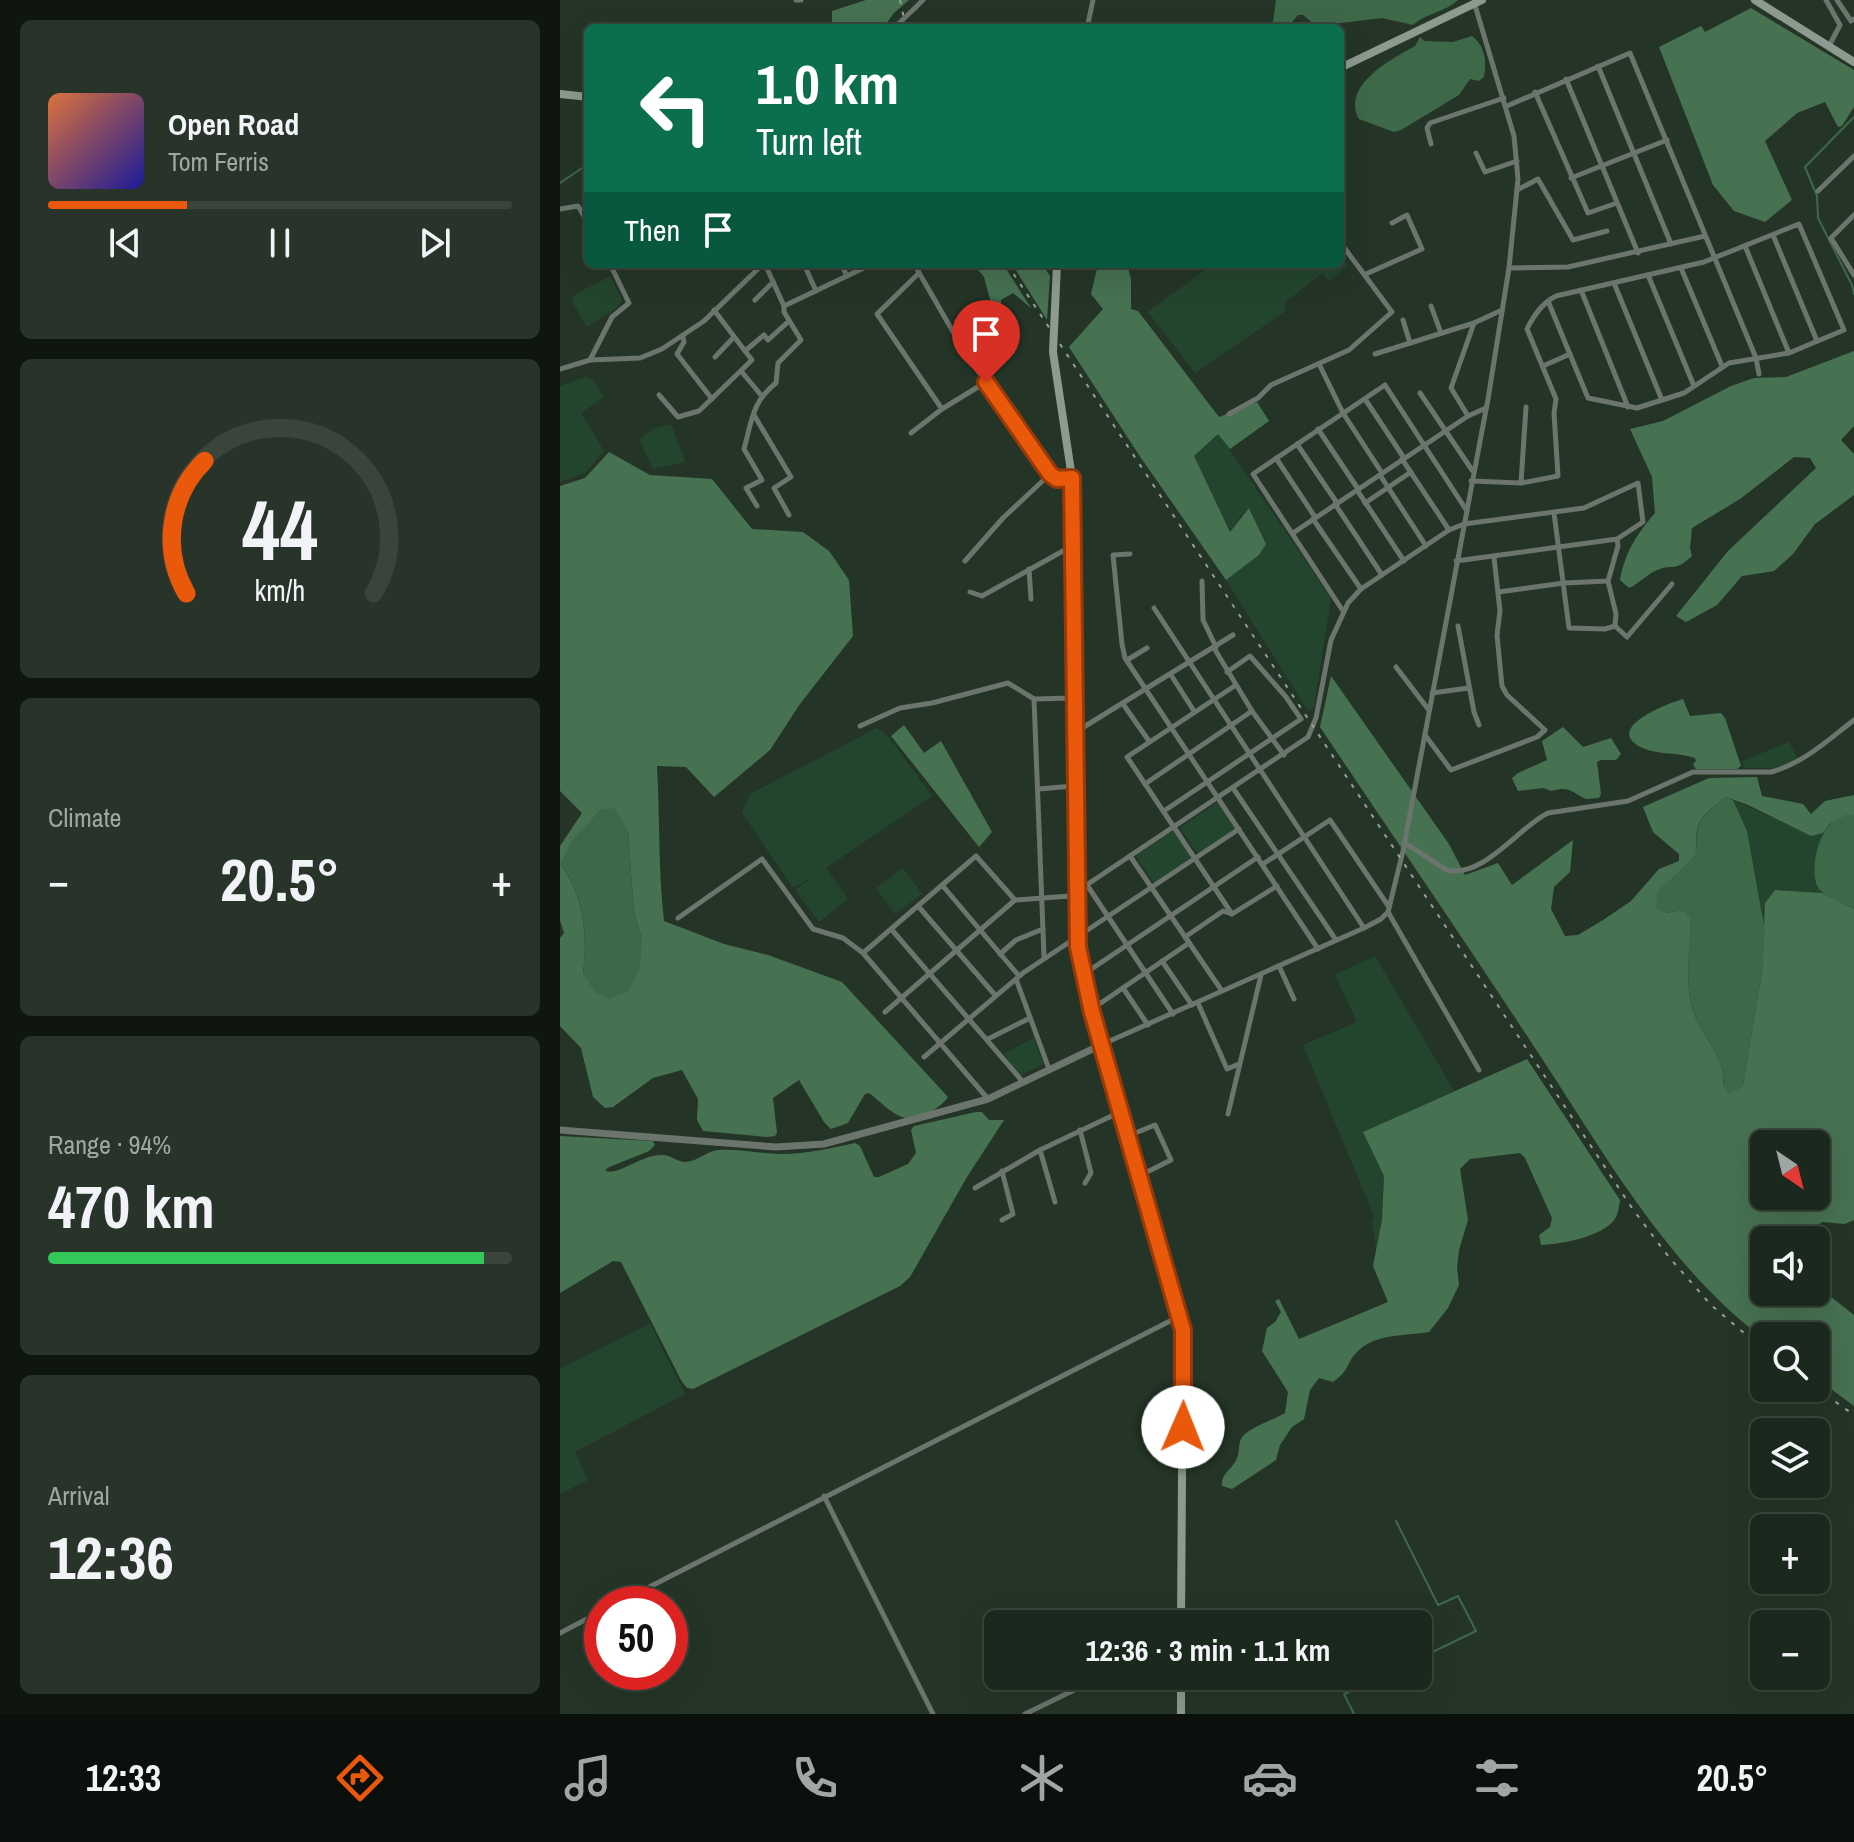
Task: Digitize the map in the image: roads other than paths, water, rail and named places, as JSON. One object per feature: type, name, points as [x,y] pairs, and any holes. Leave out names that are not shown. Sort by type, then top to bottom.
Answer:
[{"type":"main road","points":[[1755,0],[1854,62]]},
{"type":"main road","points":[[1344,66],[1477,1]]},
{"type":"main road","points":[[560,94],[584,97]]},
{"type":"main road","points":[[1057,268],[1053,352],[1072,478],[1077,938],[1092,1009],[1183,1330],[1181,1610]]},
{"type":"main road","points":[[1181,1690],[1181,1714]]},
{"type":"street","points":[[898,24],[923,0]]},
{"type":"street","points":[[1088,24],[1093,0]]},
{"type":"street","points":[[1826,0],[1840,25],[1829,46]]},
{"type":"street","points":[[1837,0],[1851,21],[1854,19]]},
{"type":"street","points":[[560,1130],[800,1147],[846,1140],[988,1099],[1103,1044],[1364,928],[1381,919],[1389,910],[1467,511],[1509,268],[1517,161],[1507,106],[1477,1]]},
{"type":"street","points":[[1507,106],[1630,53],[1756,358],[1759,374]]},
{"type":"street","points":[[1598,66],[1671,244]]},
{"type":"street","points":[[1566,79],[1638,253]]},
{"type":"street","points":[[1535,92],[1588,213],[1617,203]]},
{"type":"street","points":[[1431,144],[1427,128],[1430,123],[1504,98]]},
{"type":"street","points":[[1571,178],[1667,140]]},
{"type":"street","points":[[1476,153],[1485,172],[1517,161]]},
{"type":"street","points":[[1818,191],[1854,156]]},
{"type":"street","points":[[1516,190],[1538,179],[1573,240],[1607,231]]},
{"type":"street","points":[[560,209],[578,206],[584,216]]},
{"type":"street","points":[[1366,274],[1422,249],[1407,215],[1392,223]]},
{"type":"street","points":[[1854,215],[1831,238],[1854,275]]},
{"type":"street","points":[[1471,481],[1521,483],[1558,476],[1556,399],[1527,329],[1540,308],[1548,301],[1556,296],[1715,259],[1801,224],[1844,329],[1789,353],[1729,363],[1684,393],[1637,408],[1590,401],[1548,301]]},
{"type":"street","points":[[1773,235],[1817,341]]},
{"type":"street","points":[[1509,268],[1568,267],[1705,236]]},
{"type":"street","points":[[1745,246],[1789,353]]},
{"type":"street","points":[[1229,414],[1258,398],[1271,385],[1349,350],[1392,312],[1344,247]]},
{"type":"street","points":[[590,360],[612,317],[629,303],[612,268]]},
{"type":"street","points":[[560,369],[590,360],[640,358],[683,337],[760,268]]},
{"type":"street","points":[[757,506],[746,488],[762,480],[744,449],[753,414],[761,395],[776,383],[778,363],[801,340],[789,321],[766,268]]},
{"type":"street","points":[[806,268],[816,291]]},
{"type":"street","points":[[843,268],[847,276]]},
{"type":"street","points":[[784,306],[864,268]]},
{"type":"street","points":[[916,268],[963,349],[1050,474],[1057,479],[1072,478]]},
{"type":"street","points":[[1681,268],[1722,366]]},
{"type":"street","points":[[919,273],[877,314],[942,409]]},
{"type":"street","points":[[1648,275],[1694,386]]},
{"type":"street","points":[[755,300],[773,282]]},
{"type":"street","points":[[1614,283],[1662,400]]},
{"type":"street","points":[[1581,290],[1628,407]]},
{"type":"street","points":[[1431,306],[1441,333]]},
{"type":"street","points":[[659,395],[678,417],[699,411],[752,360],[714,310]]},
{"type":"street","points":[[1375,354],[1474,323],[1502,310]]},
{"type":"street","points":[[1403,320],[1410,343]]},
{"type":"street","points":[[745,351],[764,335],[768,340],[789,321]]},
{"type":"street","points":[[1468,416],[1451,388],[1474,323]]},
{"type":"street","points":[[683,337],[684,342],[677,354],[712,399]]},
{"type":"street","points":[[715,357],[734,337]]},
{"type":"street","points":[[1543,366],[1570,354]]},
{"type":"street","points":[[1319,364],[1343,413],[1426,546]]},
{"type":"street","points":[[741,371],[761,395]]},
{"type":"street","points":[[911,433],[942,409],[986,382]]},
{"type":"street","points":[[1344,612],[1253,474],[1385,385],[1467,511]]},
{"type":"street","points":[[1420,393],[1473,471]]},
{"type":"street","points":[[1365,398],[1449,530]]},
{"type":"street","points":[[1521,483],[1526,407]]},
{"type":"street","points":[[1292,533],[1468,416],[1486,408]]},
{"type":"street","points":[[753,414],[791,477],[774,488],[789,515]]},
{"type":"street","points":[[1318,429],[1404,561]]},
{"type":"street","points":[[1297,444],[1382,575]]},
{"type":"street","points":[[1276,458],[1361,589]]},
{"type":"street","points":[[1365,503],[1411,472]]},
{"type":"street","points":[[965,561],[1003,518],[1050,474]]},
{"type":"street","points":[[885,1012],[1015,900],[1070,896],[1308,737],[1326,659],[1344,612],[1353,595],[1361,589],[1449,530],[1464,524],[1584,508],[1638,483],[1643,522],[1617,539],[1456,561]]},
{"type":"street","points":[[1554,513],[1569,628],[1605,629],[1615,626]]},
{"type":"street","points":[[1615,626],[1616,614],[1608,581],[1618,546],[1617,539]]},
{"type":"street","points":[[970,592],[982,596],[1072,546]]},
{"type":"street","points":[[1130,554],[1113,555],[1122,644],[1127,660],[1318,949]]},
{"type":"street","points":[[1424,734],[1451,770],[1537,737],[1545,730],[1507,695],[1502,686],[1497,635],[1500,611],[1494,557]]},
{"type":"street","points":[[1029,569],[1031,599]]},
{"type":"street","points":[[1202,581],[1203,620]]},
{"type":"street","points":[[1498,592],[1608,581]]},
{"type":"street","points":[[1615,626],[1627,637],[1672,584]]},
{"type":"street","points":[[1154,608],[1364,928]]},
{"type":"street","points":[[1197,614],[1203,620],[1227,672],[1284,755]]},
{"type":"street","points":[[1458,626],[1479,725]]},
{"type":"street","points":[[1074,733],[1233,635]]},
{"type":"street","points":[[1127,660],[1147,648]]},
{"type":"street","points":[[1164,811],[1301,719],[1250,656],[1227,672]]},
{"type":"street","points":[[1396,667],[1428,710]]},
{"type":"street","points":[[1171,675],[1195,711]]},
{"type":"street","points":[[860,726],[900,708],[1008,683],[1034,699],[1074,698]]},
{"type":"street","points":[[1232,914],[1127,757],[1236,685]]},
{"type":"street","points":[[1432,693],[1469,688]]},
{"type":"street","points":[[1034,699],[1044,958]]},
{"type":"street","points":[[1123,704],[1149,741]]},
{"type":"street","points":[[1145,784],[1252,711]]},
{"type":"street","points":[[1404,842],[1445,870],[1461,869],[1492,857],[1537,818],[1548,813],[1628,801],[1693,772],[1780,770],[1804,759],[1854,720]]},
{"type":"street","points":[[1038,789],[1074,786]]},
{"type":"street","points":[[1233,788],[1336,940]]},
{"type":"street","points":[[1263,864],[1330,820],[1389,910],[1479,1070]]},
{"type":"street","points":[[924,1057],[1017,977],[1239,829]]},
{"type":"street","points":[[863,953],[976,856],[1015,900]]},
{"type":"street","points":[[1130,856],[1222,991]]},
{"type":"street","points":[[1084,974],[1258,857]]},
{"type":"street","points":[[678,918],[762,859],[813,929],[843,938],[863,953],[988,1099]]},
{"type":"street","points":[[1087,884],[1173,1014]]},
{"type":"street","points":[[942,885],[1017,977],[1049,1069]]},
{"type":"street","points":[[1232,914],[1277,886]]},
{"type":"street","points":[[918,906],[995,995]]},
{"type":"street","points":[[1092,1009],[1162,961],[1223,911],[1232,914]]},
{"type":"street","points":[[1000,954],[1016,940],[1043,929]]},
{"type":"street","points":[[892,930],[1023,1082]]},
{"type":"street","points":[[1162,961],[1195,1004],[1227,1069],[1240,1064]]},
{"type":"street","points":[[1279,966],[1294,999]]},
{"type":"street","points":[[1228,1114],[1262,974]]},
{"type":"street","points":[[1123,988],[1148,1025]]},
{"type":"street","points":[[988,1039],[1030,1018]]},
{"type":"street","points":[[975,1188],[1040,1150],[1120,1112]]},
{"type":"street","points":[[1127,1136],[1155,1125],[1171,1160],[1139,1176]]},
{"type":"street","points":[[1080,1130],[1091,1173],[1085,1183]]},
{"type":"street","points":[[1040,1150],[1055,1202]]},
{"type":"street","points":[[1002,1171],[1013,1214],[1002,1220]]},
{"type":"street","points":[[651,1586],[1170,1321],[1178,1314]]},
{"type":"street","points":[[824,1496],[933,1714]]},
{"type":"street","points":[[560,1633],[584,1620]]},
{"type":"street","points":[[1025,1714],[1074,1690]]},
{"type":"waterway","points":[[1854,117],[1805,167],[1817,196],[1818,218],[1854,294]]},
{"type":"waterway","points":[[560,183],[584,167]]},
{"type":"waterway","points":[[1396,1521],[1438,1605],[1458,1596],[1476,1631],[1432,1652]]},
{"type":"waterway","points":[[1352,1690],[1344,1694],[1354,1714]]},
{"type":"railway","points":[[900,0],[905,24]]},
{"type":"railway","points":[[1010,268],[1632,1208],[1711,1305],[1750,1338]]},
{"type":"railway","points":[[1830,1398],[1854,1415]]}]
